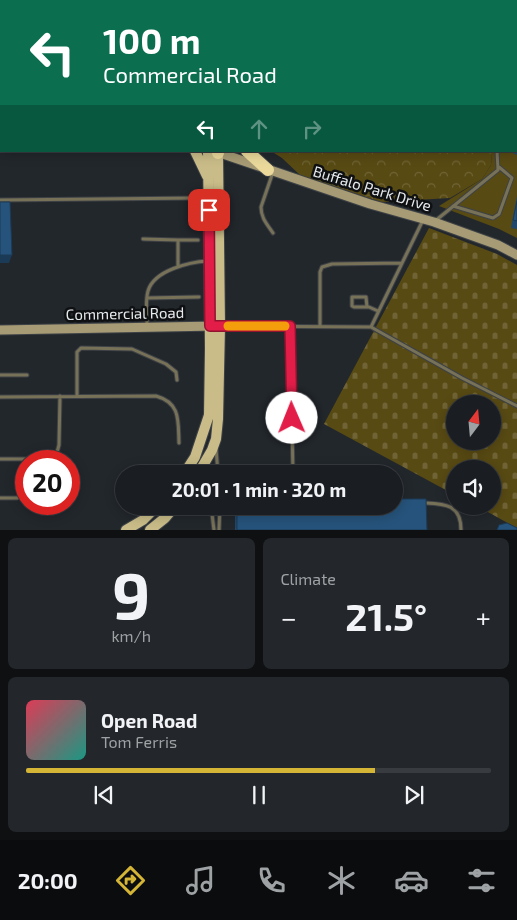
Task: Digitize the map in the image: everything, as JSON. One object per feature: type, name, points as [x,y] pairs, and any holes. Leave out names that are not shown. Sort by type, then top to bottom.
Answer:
[{"type":"highway","points":[[248,152],[271,171]]},
{"type":"main road","points":[[195,152],[208,179]]},
{"type":"main road","points":[[190,465],[195,456],[209,415],[215,326],[209,261],[208,179],[214,152]]},
{"type":"main road","points":[[203,465],[216,440],[218,419],[215,326],[214,152]]},
{"type":"main road","points":[[126,530],[148,515]]},
{"type":"main road","points":[[150,530],[168,515]]},
{"type":"street","name":"Buffalo Park Drive","points":[[214,152],[370,204],[434,222],[498,246],[517,256]]},
{"type":"street","name":"Commercial Road","points":[[0,330],[215,326]]},
{"type":"lane","points":[[434,222],[496,173],[499,167],[497,152]]},
{"type":"lane","points":[[453,206],[493,218],[496,217],[499,214],[512,178],[499,167]]},
{"type":"lane","points":[[271,171],[261,213],[273,233]]},
{"type":"lane","points":[[0,200],[197,198]]},
{"type":"lane","points":[[423,220],[371,327],[462,378],[517,406]]},
{"type":"lane","points":[[143,239],[198,240]]},
{"type":"lane","points":[[178,240],[178,266]]},
{"type":"lane","points":[[147,327],[147,298],[151,284],[178,266],[209,261]]},
{"type":"lane","points":[[320,326],[320,272],[322,267],[332,264],[402,263]]},
{"type":"lane","points":[[147,298],[199,296]]},
{"type":"lane","points":[[367,307],[367,298],[365,296],[352,297],[353,307],[367,307],[378,311]]},
{"type":"lane","name":"Commercial Road","points":[[215,326],[371,327]]},
{"type":"lane","points":[[290,326],[293,465]]},
{"type":"lane","points":[[77,396],[76,358],[77,352],[81,348],[132,349],[166,364],[176,372],[177,380]]},
{"type":"lane","points":[[0,375],[27,375]]},
{"type":"lane","points":[[58,450],[60,396]]},
{"type":"lane","points":[[0,397],[148,396],[166,399],[173,406],[176,413],[179,443]]},
{"type":"lane","points":[[216,440],[217,465]]},
{"type":"lane","points":[[0,459],[15,459]]},
{"type":"lane","points":[[0,498],[15,498]]},
{"type":"lane","points":[[417,503],[446,504],[460,516],[461,530]]},
{"type":"lane","points":[[212,515],[214,530]]},
{"type":"lane","points":[[219,530],[220,515]]},
{"type":"green space","points":[[273,152],[492,152],[491,165],[482,179],[450,198],[381,202],[300,175]]},
{"type":"green space","points":[[492,152],[517,152],[517,238],[439,206],[482,179],[491,165]]},
{"type":"green space","points":[[429,228],[497,254],[517,265],[517,528],[493,515],[501,515],[501,460],[446,460],[446,490],[403,467],[403,465],[400,465],[324,424]]},
{"type":"building","points":[[517,201],[517,221],[513,220]]},
{"type":"building","points":[[0,202],[10,202],[12,255],[0,255]]},
{"type":"building","points":[[403,499],[426,499],[427,530],[237,530],[237,515],[403,515]]},
{"type":"building","points":[[507,523],[517,528],[517,530],[497,530],[499,525]]},
{"type":"slow traffic","points":[[228,326],[285,326]]},
{"type":"route","points":[[209,210],[210,326],[290,326],[292,418]]}]
